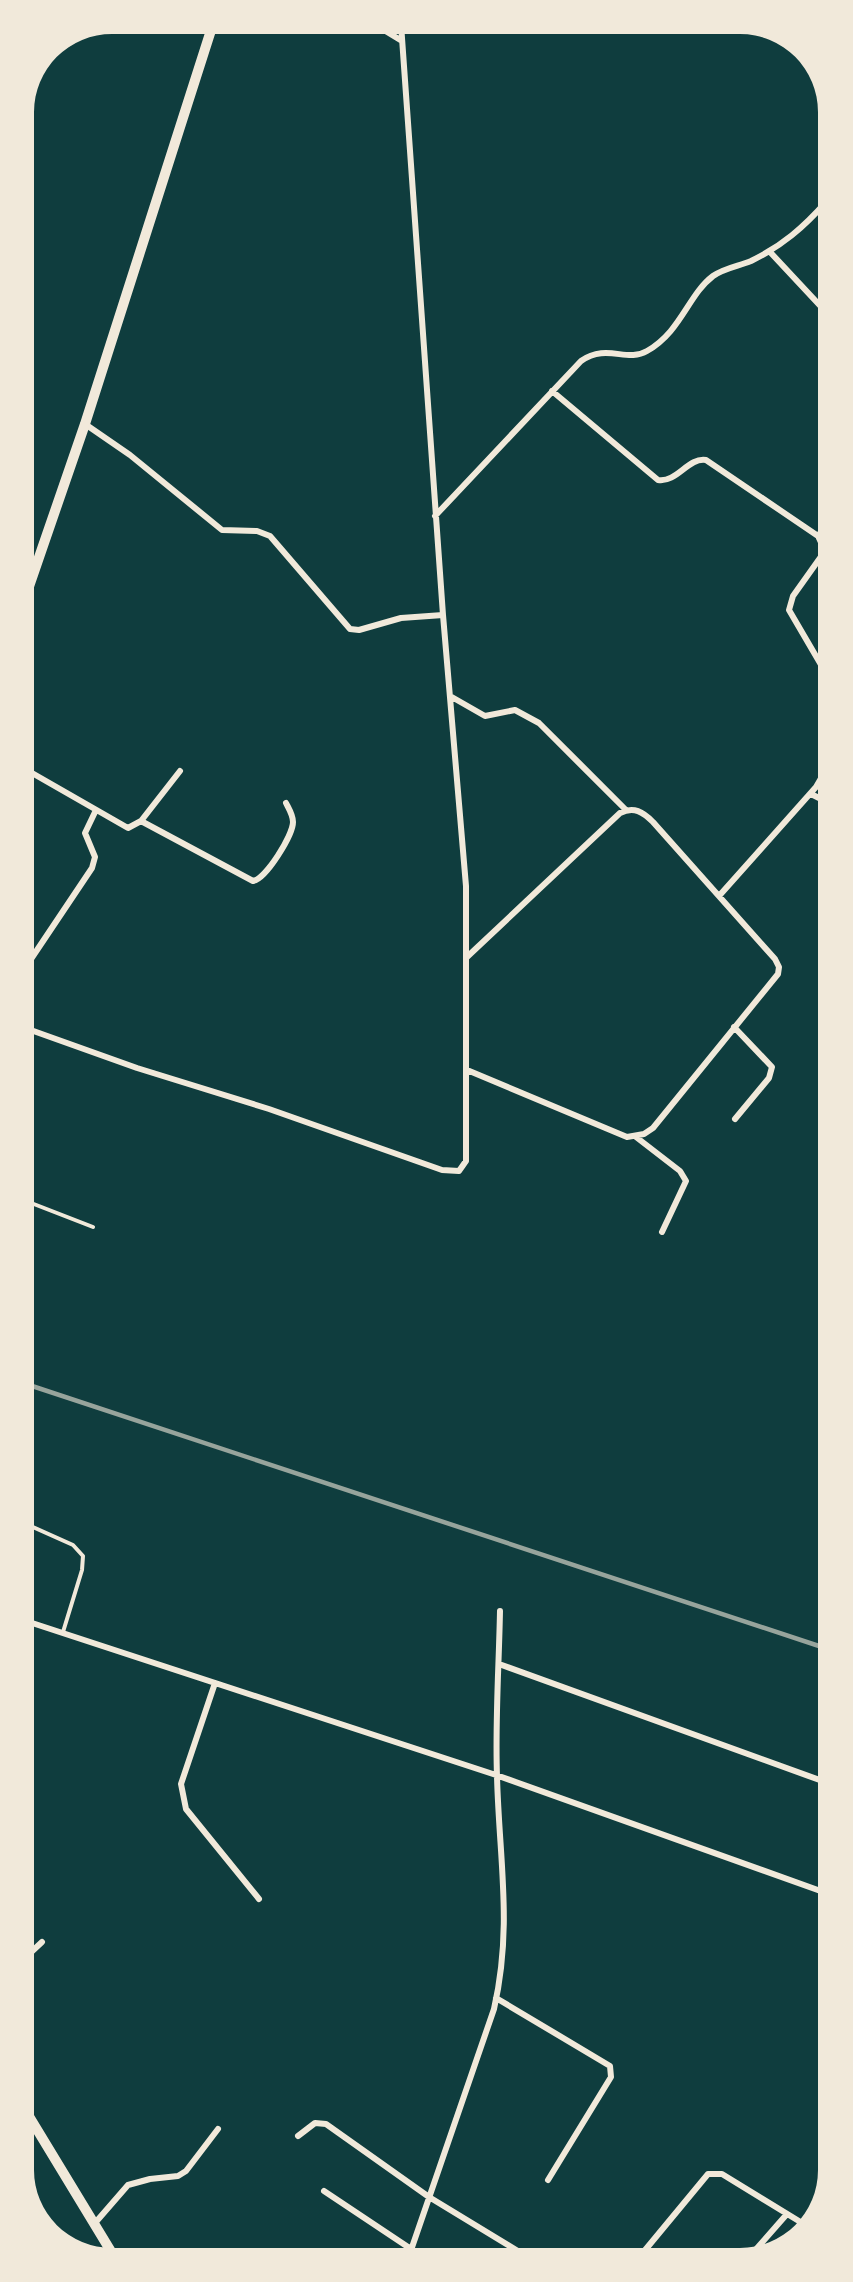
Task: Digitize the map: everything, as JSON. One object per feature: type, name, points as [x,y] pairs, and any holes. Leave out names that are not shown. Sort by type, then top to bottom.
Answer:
[{"type":"main road","points":[[35,570],[85,424],[210,34]]},
{"type":"main road","points":[[34,2124],[109,2247]]},
{"type":"street","points":[[391,34],[402,41]]},
{"type":"street","points":[[35,1031],[137,1068],[269,1109],[452,1172],[459,1171],[466,1161],[467,957],[463,832],[442,615],[402,34]]},
{"type":"street","points":[[435,516],[552,391],[592,354],[634,355],[650,350],[674,330],[713,277],[770,252],[791,238],[818,210]]},
{"type":"street","points":[[770,252],[818,303]]},
{"type":"street","points":[[552,391],[658,480],[670,479],[694,463],[706,460],[818,536]]},
{"type":"street","points":[[85,424],[130,454],[222,530],[257,531],[270,536],[350,629],[359,630],[401,618],[442,615]]},
{"type":"street","points":[[818,562],[793,596],[789,610],[818,660]]},
{"type":"street","points":[[450,696],[485,716],[507,710],[523,713],[539,723],[626,810]]},
{"type":"street","points":[[35,775],[128,828],[141,821],[180,771]]},
{"type":"street","points":[[719,896],[811,794],[818,783]]},
{"type":"street","points":[[811,794],[818,798]]},
{"type":"street","points":[[141,821],[253,881],[264,875],[291,832],[293,823],[286,803]]},
{"type":"street","points":[[467,957],[620,813],[634,809],[644,814],[776,959],[779,967],[778,974],[653,1128],[636,1137],[627,1137],[467,1070]]},
{"type":"street","points":[[35,954],[92,868],[95,857],[85,833],[96,810]]},
{"type":"street","points":[[734,1028],[772,1067],[769,1078],[735,1119]]},
{"type":"street","points":[[636,1137],[680,1171],[686,1181],[662,1232]]},
{"type":"street","points":[[412,2247],[496,1998],[505,1945],[496,1775],[500,1611]]},
{"type":"street","points":[[34,1624],[496,1775],[818,1890]]},
{"type":"street","points":[[499,1664],[818,1779]]},
{"type":"street","points":[[215,1683],[181,1784],[181,1793],[186,1809],[259,1899]]},
{"type":"street","points":[[34,1949],[42,1942]]},
{"type":"street","points":[[496,1998],[610,2066],[611,2077],[548,2180]]},
{"type":"street","points":[[298,2136],[315,2123],[326,2124],[429,2197],[512,2248]]},
{"type":"street","points":[[95,2223],[128,2185],[150,2179],[178,2176],[186,2171],[218,2129]]},
{"type":"street","points":[[647,2248],[708,2174],[722,2174],[799,2221]]},
{"type":"street","points":[[324,2191],[402,2247]]},
{"type":"street","points":[[760,2245],[787,2214]]},
{"type":"lane","points":[[34,1204],[93,1227]]},
{"type":"lane","points":[[34,1528],[73,1545],[83,1556],[82,1570],[63,1633]]},
{"type":"railway","points":[[34,1387],[818,1646]]}]
